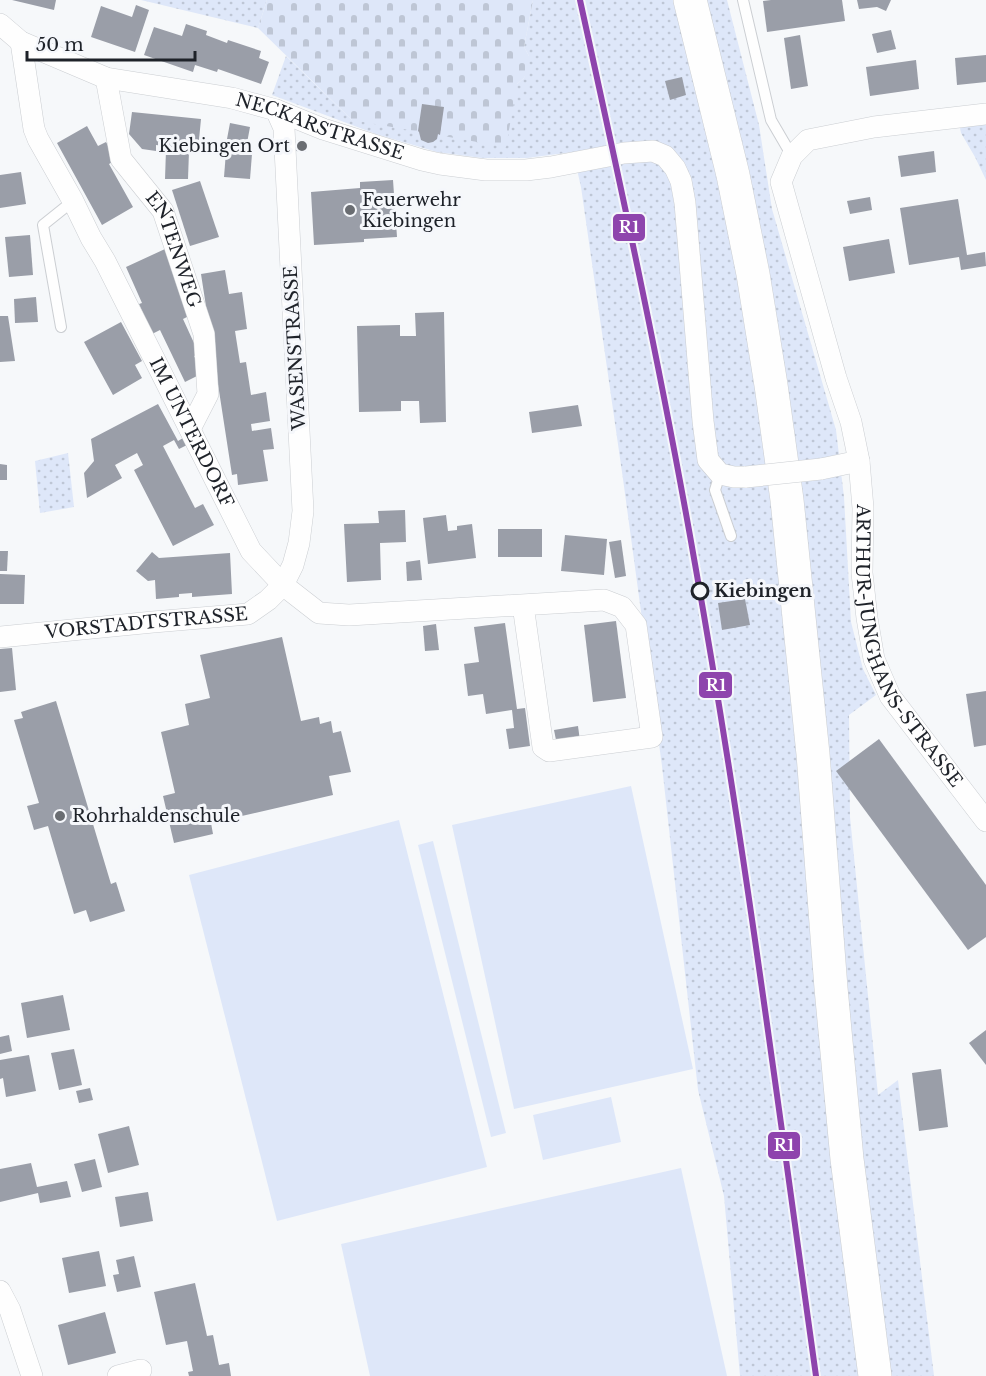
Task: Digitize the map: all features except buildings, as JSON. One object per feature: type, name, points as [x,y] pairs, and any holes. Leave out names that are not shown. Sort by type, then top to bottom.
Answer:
[{"type":"main road","points":[[690,0],[733,175],[753,274],[787,500],[813,754],[847,1159],[875,1376]]},
{"type":"street","name":"NECKARSTRASSE","points":[[0,24],[21,42],[106,78],[232,98],[276,110],[323,129],[422,160],[460,168],[496,171],[526,170],[624,153],[653,151],[665,156],[675,168],[681,181],[685,203],[708,460],[720,474]]},
{"type":"street","name":"IM UNTERDORF","points":[[21,42],[34,129],[38,139],[105,261],[250,551],[283,585],[319,613],[349,615],[604,600],[622,607],[636,625],[652,737],[549,751],[543,747],[523,605]]},
{"type":"street","name":"ENTENWEG","points":[[106,78],[121,159],[163,211],[204,334],[208,394],[190,429]]},
{"type":"street","name":"WASENSTRASSE","points":[[276,110],[284,129],[303,511],[300,543],[283,585]]},
{"type":"street","points":[[792,156],[808,140],[874,127],[986,114]]},
{"type":"street","name":"ARTHUR-JUNGHANS-STRASSE","points":[[792,156],[781,182],[836,378],[851,422],[859,461],[863,508],[862,573],[874,659],[890,696],[986,821]]},
{"type":"street","points":[[720,474],[746,477],[821,469],[859,461]]},
{"type":"street","name":"VORSTADTSTRASSE","points":[[0,637],[248,614],[268,600],[283,585]]},
{"type":"street","points":[[0,1291],[10,1310],[32,1376]]},
{"type":"street","points":[[118,1376],[141,1370]]},
{"type":"lane","points":[[743,0],[771,120],[792,156]]},
{"type":"lane","points":[[61,327],[43,225],[73,201]]},
{"type":"lane","points":[[720,474],[715,490],[731,536]]},
{"type":"green space","points":[[141,0],[267,0],[258,28]]},
{"type":"green space","points":[[267,0],[533,0],[524,47],[529,56],[529,67],[524,78],[517,84],[506,147],[352,120],[258,28]]},
{"type":"green space","points":[[533,0],[727,0],[759,125],[772,209],[836,430],[844,497],[851,622],[863,669],[876,695],[849,715],[850,817],[878,1095],[898,1080],[934,1376],[740,1376],[724,1196],[698,1090],[662,766],[581,187],[573,152],[527,158],[482,158],[437,152],[376,134],[272,95],[286,56],[352,120],[517,84],[524,78],[529,56],[524,47]]},
{"type":"green space","points":[[986,120],[986,180],[960,128]]},
{"type":"green space","points":[[68,453],[74,507],[40,513],[35,461]]},
{"type":"green space","points":[[631,786],[693,1069],[514,1109],[452,825]]},
{"type":"green space","points":[[399,820],[487,1167],[277,1221],[189,875]]},
{"type":"green space","points":[[433,841],[506,1133],[491,1137],[418,845]]},
{"type":"green space","points":[[611,1097],[621,1142],[543,1160],[533,1115]]},
{"type":"green space","points":[[681,1168],[727,1376],[370,1376],[341,1244]]},
{"type":"transit line","name":"R1","points":[[580,0],[655,352],[712,665],[759,969],[816,1376]]},
{"type":"place","name":"Kiebingen Ort","points":[[302,146]]},
{"type":"place","name":"Feuerwehr Kiebingen","points":[[350,210]]},
{"type":"place","name":"Kiebingen","points":[[700,591]]},
{"type":"place","name":"Rohrhaldenschule","points":[[60,816]]}]
